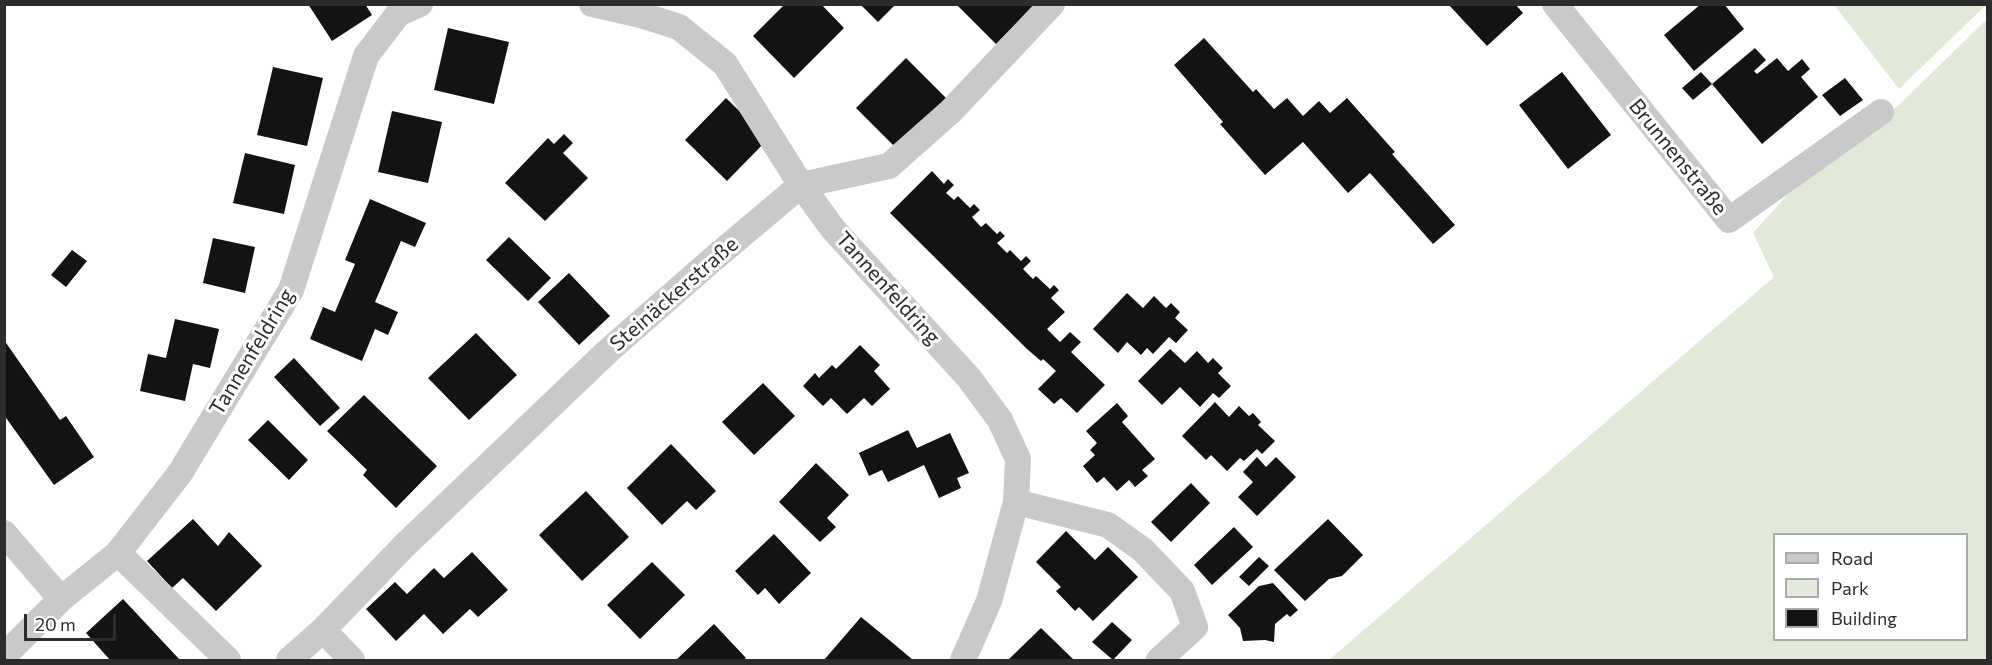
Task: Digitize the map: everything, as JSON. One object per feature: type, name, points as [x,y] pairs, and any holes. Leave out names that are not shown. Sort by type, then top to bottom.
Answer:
[{"type":"street","name":"Tannenfeldring","points":[[592,4],[642,10],[679,27],[725,64],[801,185],[833,229],[969,378],[1000,420],[1018,459],[1016,502],[989,602],[963,660]]},
{"type":"street","name":"Steinäckerstraße","points":[[289,660],[323,630],[404,546],[608,351],[712,260],[801,185],[889,166],[951,111],[1052,4]]},
{"type":"street","name":"Brunnenstraße","points":[[1555,4],[1729,220],[1881,112]]},
{"type":"street","name":"Tannenfeldring","points":[[4,656],[61,599],[118,553],[180,473],[291,290],[366,56],[403,8]]},
{"type":"street","points":[[1016,502],[1108,525],[1143,550],[1182,591],[1195,627],[1159,660]]},
{"type":"street","points":[[4,533],[61,599]]},
{"type":"street","points":[[118,553],[228,660]]},
{"type":"street","points":[[323,630],[352,660]]},
{"type":"green space","points":[[1834,4],[1987,4],[1899,89],[1834,5]]},
{"type":"green space","points":[[1987,19],[1987,660],[1329,660],[1774,277],[1753,233],[1790,192],[1901,103]]},
{"type":"building","points":[[308,4],[365,4],[372,15],[332,41]]},
{"type":"building","points":[[785,4],[821,4],[844,28],[794,78],[753,36]]},
{"type":"building","points":[[860,4],[896,4],[878,22]]},
{"type":"building","points":[[1448,4],[1515,4],[1523,13],[1487,46]]},
{"type":"building","points":[[1701,4],[1724,4],[1744,29],[1694,71],[1664,35]]},
{"type":"building","points":[[957,5],[1035,5],[996,44]]},
{"type":"building","points":[[448,28],[509,42],[494,104],[434,90]]},
{"type":"building","points":[[1204,38],[1253,92],[1256,89],[1274,109],[1287,98],[1303,116],[1319,101],[1330,113],[1347,98],[1395,152],[1392,154],[1455,225],[1433,244],[1370,173],[1348,193],[1303,142],[1265,175],[1220,124],[1223,122],[1174,65]]},
{"type":"building","points":[[1755,48],[1766,60],[1754,71],[1757,74],[1777,58],[1788,71],[1802,59],[1810,69],[1801,77],[1818,97],[1762,144],[1712,84]]},
{"type":"building","points":[[906,58],[948,100],[898,150],[856,108]]},
{"type":"building","points":[[273,67],[323,78],[307,146],[257,135]]},
{"type":"building","points":[[1562,72],[1611,135],[1568,169],[1519,105]]},
{"type":"building","points":[[1701,72],[1712,84],[1693,100],[1682,88]]},
{"type":"building","points":[[1845,78],[1863,100],[1840,116],[1822,95]]},
{"type":"building","points":[[726,98],[768,139],[727,181],[685,140]]},
{"type":"building","points":[[392,111],[442,122],[428,183],[378,172]]},
{"type":"building","points":[[564,134],[573,143],[563,153],[588,178],[545,221],[505,183],[548,138],[554,144]]},
{"type":"building","points":[[245,153],[295,165],[284,214],[233,203]]},
{"type":"building","points":[[932,171],[944,184],[948,179],[954,185],[946,193],[954,200],[958,196],[970,208],[974,204],[980,210],[972,217],[981,227],[986,223],[997,234],[1000,231],[1005,236],[997,243],[1007,253],[1010,250],[1021,261],[1026,256],[1031,261],[1023,269],[1033,279],[1036,276],[1050,289],[1054,285],[1059,290],[1051,298],[1065,312],[1047,329],[1060,342],[1070,332],[1081,342],[1071,352],[1105,385],[1077,413],[1061,398],[1054,404],[1038,389],[1056,371],[1027,349],[890,213]]},
{"type":"building","points":[[370,199],[426,223],[415,247],[401,241],[375,302],[398,312],[388,335],[375,329],[362,361],[310,339],[323,307],[335,312],[355,264],[345,260]]},
{"type":"building","points":[[509,237],[551,278],[528,301],[486,260]]},
{"type":"building","points":[[213,238],[255,247],[245,293],[203,283]]},
{"type":"building","points":[[72,250],[87,261],[66,287],[51,275]]},
{"type":"building","points":[[569,273],[610,316],[579,345],[538,302]]},
{"type":"building","points":[[1127,293],[1143,308],[1154,296],[1166,308],[1171,303],[1180,312],[1175,318],[1188,330],[1176,343],[1169,337],[1153,354],[1147,348],[1141,355],[1127,342],[1118,353],[1093,329]]},
{"type":"building","points":[[175,319],[219,329],[210,368],[193,364],[185,401],[140,391],[148,354],[166,358]]},
{"type":"building","points":[[476,333],[517,375],[469,420],[428,378]]},
{"type":"building","points":[[4,340],[60,420],[66,416],[94,457],[54,485],[4,415]]},
{"type":"building","points":[[860,345],[880,365],[874,371],[890,389],[872,406],[864,398],[847,414],[831,398],[823,406],[803,386],[815,373],[819,378],[832,365],[836,369]]},
{"type":"building","points":[[1170,349],[1185,363],[1197,351],[1208,363],[1213,358],[1223,368],[1218,373],[1231,386],[1219,398],[1213,393],[1200,407],[1180,387],[1162,405],[1138,381]]},
{"type":"building","points":[[294,358],[340,408],[320,426],[274,377]]},
{"type":"building","points":[[763,383],[795,416],[754,455],[722,422]]},
{"type":"building","points":[[364,395],[437,466],[396,508],[363,475],[367,470],[327,431]]},
{"type":"building","points":[[1215,402],[1229,417],[1239,406],[1249,416],[1253,413],[1261,422],[1258,425],[1275,441],[1262,454],[1257,449],[1244,461],[1240,458],[1227,471],[1211,455],[1206,460],[1182,436]]},
{"type":"building","points":[[1117,403],[1128,416],[1122,422],[1155,459],[1142,470],[1148,476],[1135,487],[1129,480],[1117,491],[1104,477],[1097,483],[1083,466],[1095,455],[1090,450],[1097,443],[1086,431]]},
{"type":"building","points":[[268,420],[308,460],[289,480],[248,440]]},
{"type":"building","points":[[908,430],[917,448],[950,433],[969,473],[957,478],[961,488],[939,498],[924,465],[888,482],[882,470],[869,476],[859,453]]},
{"type":"building","points":[[671,444],[716,491],[696,510],[687,501],[662,525],[627,488]]},
{"type":"building","points":[[1257,457],[1266,467],[1276,457],[1296,477],[1257,516],[1238,497],[1253,482],[1243,472]]},
{"type":"building","points":[[816,463],[849,495],[827,518],[836,527],[820,542],[779,502]]},
{"type":"building","points":[[1191,483],[1210,503],[1171,542],[1151,522]]},
{"type":"building","points":[[586,491],[629,537],[582,581],[539,535]]},
{"type":"building","points":[[193,519],[218,546],[229,532],[262,566],[216,611],[183,578],[172,588],[147,561]]},
{"type":"building","points":[[1328,519],[1363,555],[1342,576],[1329,579],[1305,601],[1274,570]]},
{"type":"building","points":[[1234,527],[1253,547],[1212,585],[1194,565]]},
{"type":"building","points":[[1066,531],[1095,560],[1108,547],[1138,577],[1093,621],[1079,607],[1075,611],[1056,591],[1061,587],[1036,562]]},
{"type":"building","points":[[774,534],[811,573],[779,604],[765,588],[758,595],[735,571]]},
{"type":"building","points":[[472,552],[508,590],[478,617],[470,609],[443,634],[424,614],[396,641],[366,609],[395,582],[407,594],[434,568],[444,578]]},
{"type":"building","points":[[1259,557],[1269,566],[1249,586],[1239,577]]},
{"type":"building","points":[[652,562],[685,595],[640,639],[607,605]]},
{"type":"building","points":[[1273,583],[1298,610],[1290,617],[1287,614],[1275,624],[1274,642],[1243,641],[1240,628],[1228,615],[1259,586]]},
{"type":"building","points":[[123,599],[180,660],[110,660],[86,633]]},
{"type":"building","points":[[861,617],[888,639],[913,660],[824,660]]},
{"type":"building","points":[[1112,622],[1132,640],[1113,660],[1092,642]]},
{"type":"building","points":[[714,624],[746,658],[743,660],[676,660]]},
{"type":"building","points":[[1041,628],[1074,660],[1008,660]]}]
